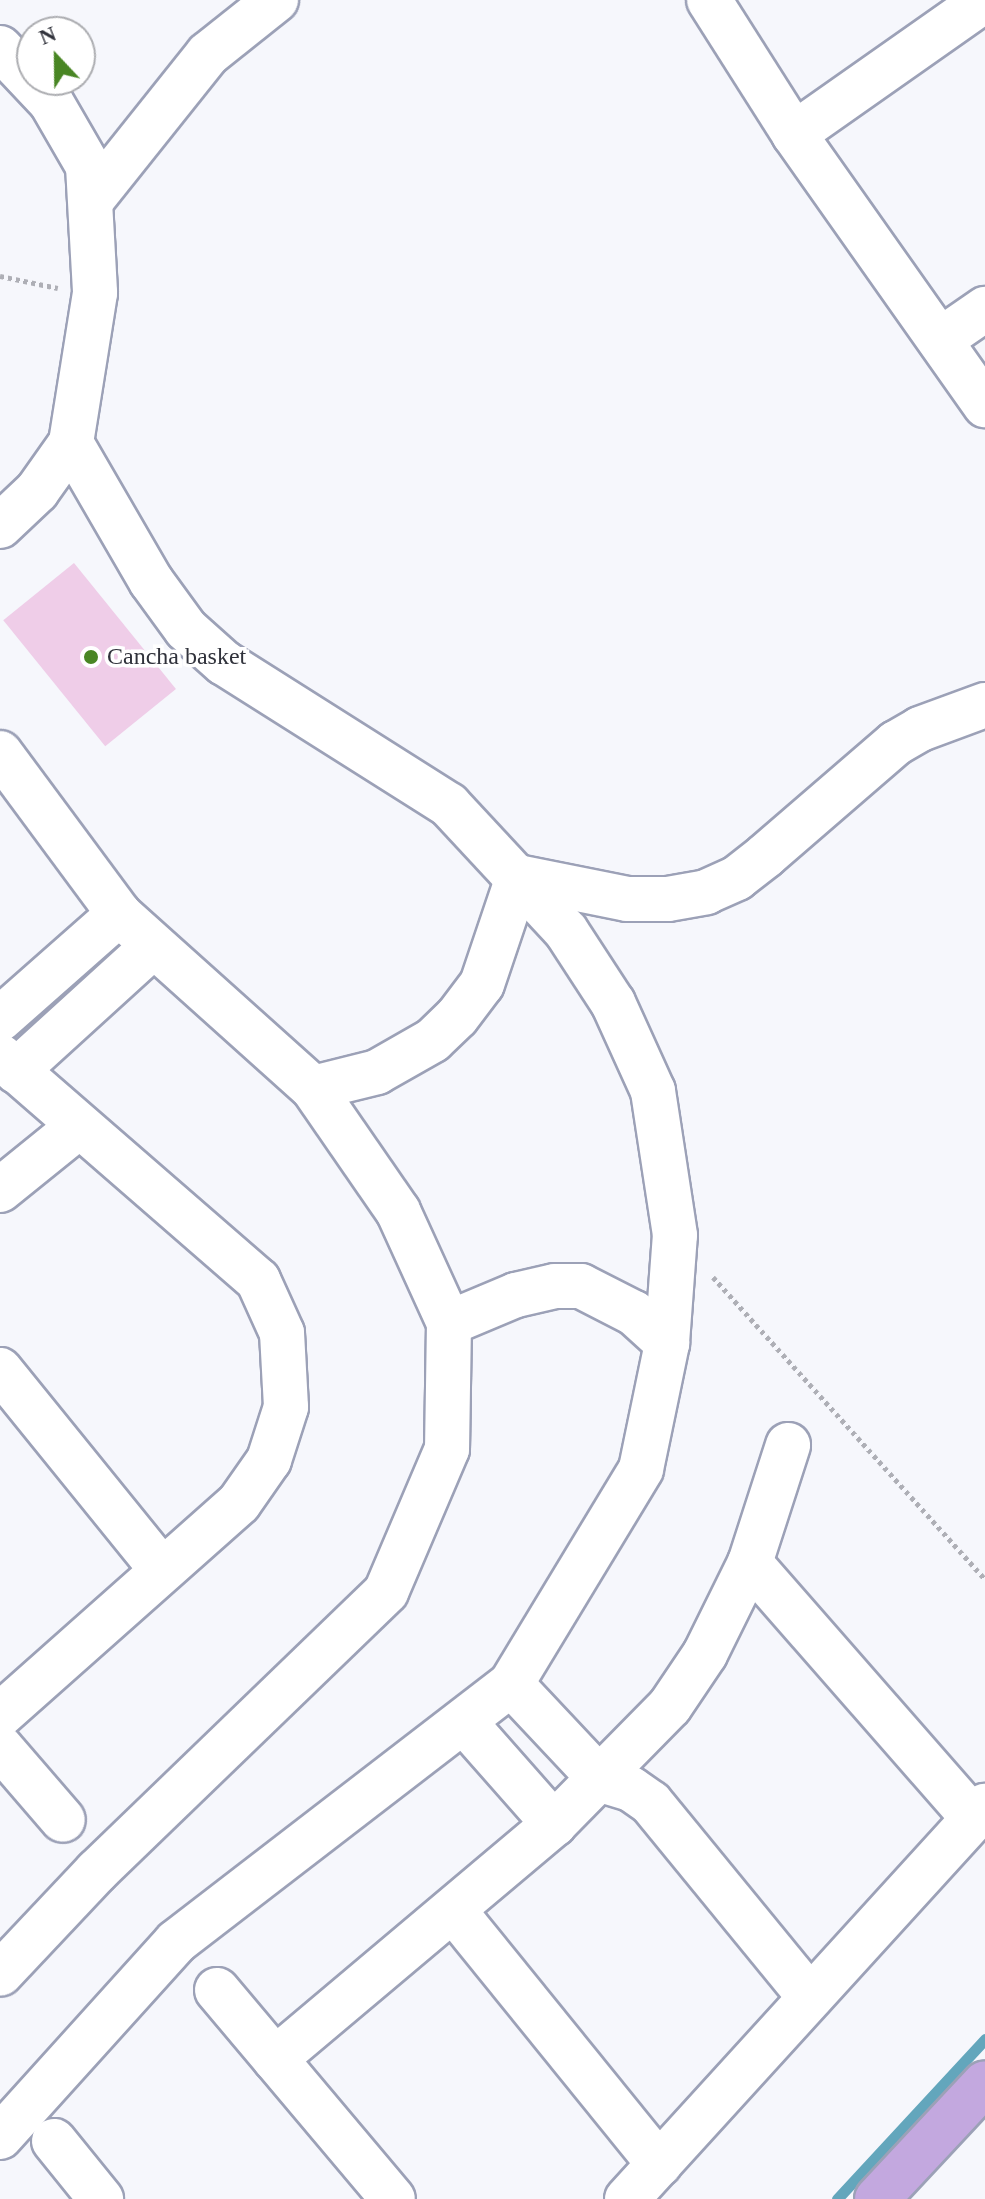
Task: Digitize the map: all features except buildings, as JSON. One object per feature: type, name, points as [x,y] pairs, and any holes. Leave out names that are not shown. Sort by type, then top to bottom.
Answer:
[{"type":"main road","points":[[877,2199],[985,2083]]},
{"type":"street","points":[[93,198],[208,54],[276,0]]},
{"type":"street","points":[[709,0],[794,134],[985,405]]},
{"type":"street","points":[[794,134],[985,0]]},
{"type":"street","points":[[0,48],[51,102],[88,166],[93,198],[95,293],[71,443],[37,491],[0,526]]},
{"type":"street","points":[[940,340],[985,309]]},
{"type":"street","points":[[0,2137],[176,1942],[465,1723],[511,1684],[641,1469],[667,1343],[675,1235],[653,1091],[613,1003],[566,931],[449,805],[224,663],[186,629],[151,581],[71,443]]},
{"type":"street","points":[[518,877],[627,899],[668,899],[706,892],[737,878],[896,743],[932,723],[985,705]]},
{"type":"street","points":[[0,753],[119,914],[151,948],[313,1088],[398,1211],[449,1323],[447,1449],[386,1592],[97,1871],[0,1974]]},
{"type":"street","points":[[313,1088],[377,1072],[433,1040],[457,1017],[482,984],[518,877]]},
{"type":"street","points":[[0,1019],[119,914]]},
{"type":"street","points":[[0,1715],[239,1503],[269,1460],[286,1407],[282,1333],[258,1280],[8,1063],[151,948]]},
{"type":"street","points":[[0,1190],[79,1126]]},
{"type":"street","points":[[449,1323],[516,1295],[555,1286],[581,1286],[634,1313],[667,1343]]},
{"type":"street","points":[[0,1370],[162,1570]]},
{"type":"street","points":[[275,2059],[554,1824],[601,1780],[670,1706],[705,1654],[750,1563],[788,1445]]},
{"type":"street","points":[[627,2199],[979,1812],[750,1563]]},
{"type":"street","points":[[511,1684],[601,1780],[631,1789],[651,1803],[810,1997]]},
{"type":"street","points":[[465,1723],[554,1824]]},
{"type":"street","points":[[0,1747],[63,1820]]},
{"type":"street","points":[[454,1911],[659,2164]]},
{"type":"street","points":[[217,1990],[393,2199]]},
{"type":"street","points":[[54,2141],[101,2199]]},
{"type":"path","points":[[0,276],[95,293]]},
{"type":"path","points":[[675,1235],[985,1579]]},
{"type":"shaded area","name":"Cancha basket","points":[[74,563],[176,689],[105,746],[3,620]]},
{"type":"waterway","points":[[837,2199],[985,2039]]},
{"type":"place","name":"Cancha basket","points":[[91,657]]}]
